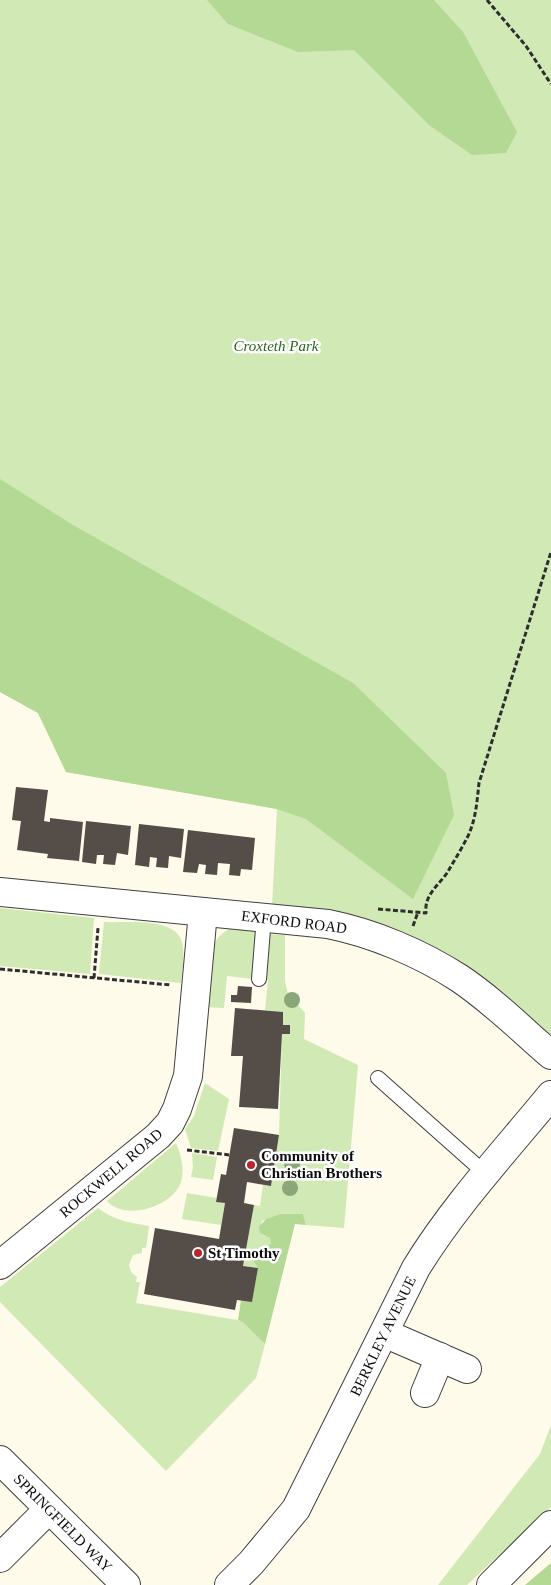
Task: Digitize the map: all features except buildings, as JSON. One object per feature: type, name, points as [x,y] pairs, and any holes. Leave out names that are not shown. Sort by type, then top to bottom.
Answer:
[{"type":"street","name":"EXFORD ROAD","points":[[0,892],[264,917],[328,924],[356,930],[403,949],[458,978],[482,995],[551,1055]]},
{"type":"street","name":"ROCKWELL ROAD","points":[[0,1265],[140,1152],[170,1123],[188,1076],[203,912]]},
{"type":"street","name":"BERKLEY AVENUE","points":[[229,1585],[258,1556],[296,1509],[416,1268],[429,1246],[551,1095]]},
{"type":"street","points":[[384,1333],[467,1369]]},
{"type":"street","points":[[426,1393],[440,1357]]},
{"type":"street","name":"SPRINGFIELD WAY","points":[[0,1460],[48,1510],[126,1585]]},
{"type":"street","points":[[0,1558],[48,1510]]},
{"type":"street","points":[[491,1585],[551,1525]]},
{"type":"lane","points":[[259,979],[264,917]]},
{"type":"lane","points":[[378,1078],[486,1174]]},
{"type":"path","points":[[487,0],[526,46],[551,84]]},
{"type":"path","points":[[418,912],[426,913],[425,904],[431,891],[446,874],[468,835],[475,815],[479,783],[551,552]]},
{"type":"path","points":[[94,978],[100,900]]},
{"type":"path","points":[[0,969],[195,988]]},
{"type":"path","points":[[187,1150],[230,1155]]},
{"type":"green space","name":"Croxteth Park","points":[[0,0],[551,0],[551,1041],[480,980],[272,907],[277,809],[66,772],[38,713],[0,692]]},
{"type":"green space","points":[[207,0],[434,0],[463,32],[517,132],[506,153],[472,155],[429,125],[354,50],[298,52],[228,24]]},
{"type":"green space","points":[[0,479],[73,525],[353,683],[446,773],[454,815],[413,899],[306,819],[277,809],[66,772],[38,713],[0,692]]},
{"type":"green space","points":[[0,908],[94,918],[90,974],[0,966]]},
{"type":"green space","points":[[104,922],[158,924],[176,932],[181,939],[183,950],[181,983],[99,974]]},
{"type":"green space","points":[[238,926],[255,927],[257,935],[253,979],[227,976],[224,1008],[204,1007],[207,970],[212,947],[226,931]]},
{"type":"green space","points":[[268,934],[285,935],[285,981],[288,994],[305,1013],[304,1039],[358,1065],[344,1228],[306,1225],[303,1214],[280,1214],[262,1221],[260,1233],[270,1238],[271,1243],[263,1250],[258,1250],[252,1259],[258,1268],[243,1266],[254,1205],[260,1206],[263,1185],[271,1186],[279,1135],[282,1034],[290,1034],[290,1026],[283,1025],[283,1012],[265,1010],[268,980],[264,979]]},
{"type":"green space","points":[[205,1083],[229,1099],[218,1151],[191,1148],[185,1129],[194,1116]]},
{"type":"green space","points":[[176,1143],[183,1172],[181,1182],[169,1198],[159,1204],[137,1211],[115,1207],[107,1201]]},
{"type":"green space","points":[[192,1153],[217,1157],[213,1180],[191,1177],[193,1167]]},
{"type":"green space","points":[[187,1193],[217,1198],[216,1202],[225,1203],[221,1225],[182,1219]]},
{"type":"green space","points":[[98,1208],[116,1218],[149,1226],[146,1248],[142,1248],[142,1253],[133,1255],[129,1265],[131,1272],[137,1277],[136,1282],[140,1282],[136,1303],[243,1321],[265,1344],[256,1378],[166,1471],[0,1302],[0,1287]]},
{"type":"green space","points":[[280,1214],[303,1214],[306,1225],[295,1224],[265,1344],[243,1322],[238,1320],[241,1300],[252,1301],[258,1268],[252,1259],[253,1253],[263,1250],[271,1243],[270,1238],[260,1233],[259,1227],[266,1219]]},
{"type":"green space","points":[[551,1425],[551,1507],[467,1585],[438,1585],[540,1454]]},
{"type":"green space","points":[[551,1563],[551,1585],[525,1585]]},
{"type":"place","name":"Community of Christian Brothers","points":[[251,1165]]},
{"type":"place","name":"St Timothy","points":[[198,1253]]}]
